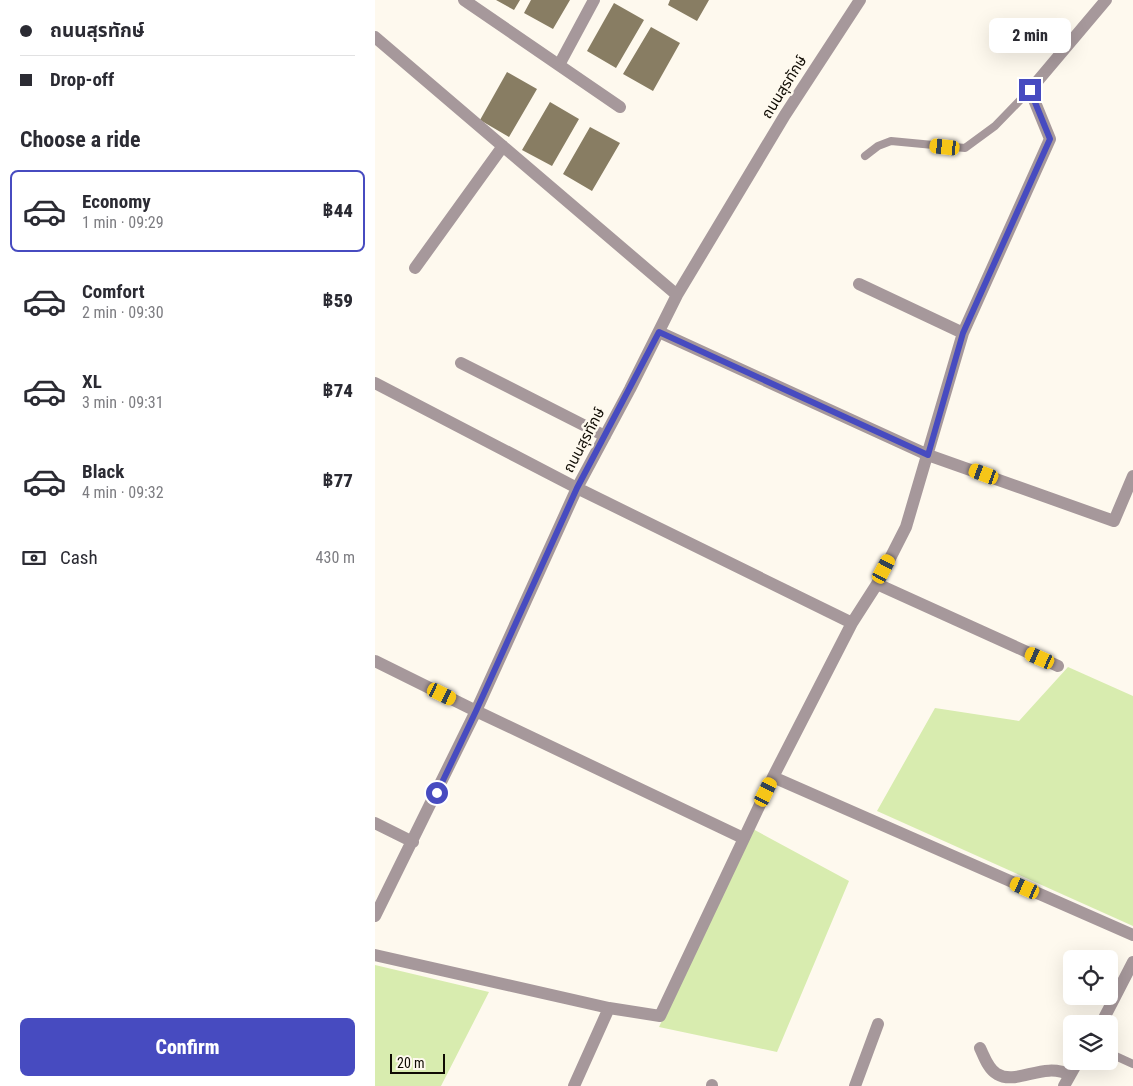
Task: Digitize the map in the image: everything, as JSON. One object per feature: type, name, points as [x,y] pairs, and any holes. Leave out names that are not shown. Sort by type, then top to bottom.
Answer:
[{"type":"street","points":[[464,0],[620,107]]},
{"type":"street","points":[[559,65],[594,0]]},
{"type":"street","name":"ถนนสุรทักษ์","points":[[375,916],[476,711],[577,488],[677,295],[785,115],[860,0]]},
{"type":"street","points":[[375,956],[609,1008],[660,1016],[773,777],[852,623],[877,584],[906,527],[963,333],[1050,139],[1030,90],[1106,0]]},
{"type":"street","points":[[375,37],[677,295]]},
{"type":"street","points":[[415,268],[503,146]]},
{"type":"street","points":[[859,284],[963,333]]},
{"type":"street","points":[[659,332],[928,455],[1114,521],[1133,476]]},
{"type":"street","points":[[461,363],[605,436]]},
{"type":"street","points":[[375,383],[577,488],[852,623]]},
{"type":"street","points":[[877,584],[1059,666]]},
{"type":"street","points":[[375,661],[743,838]]},
{"type":"street","points":[[773,777],[1133,936]]},
{"type":"street","points":[[375,823],[413,842]]},
{"type":"street","points":[[1106,1015],[1133,962]]},
{"type":"street","points":[[574,1086],[609,1008]]},
{"type":"street","points":[[855,1086],[878,1024]]},
{"type":"street","points":[[980,1048],[989,1067],[996,1074],[1007,1077],[1022,1076],[1054,1069],[1061,1070],[1067,1081]]},
{"type":"street","points":[[1067,1081],[1073,1070]]},
{"type":"lane","points":[[865,156],[878,146],[891,141],[965,148],[995,126],[1030,90]]},
{"type":"lane","points":[[1118,1057],[1133,1064]]},
{"type":"green space","points":[[1068,667],[1133,696],[1133,926],[877,811],[935,708],[1019,721]]},
{"type":"green space","points":[[753,829],[849,881],[777,1052],[659,1027]]},
{"type":"green space","points":[[375,965],[489,992],[441,1086],[375,1086]]},
{"type":"building","points":[[496,0],[520,0],[514,10]]},
{"type":"building","points":[[531,0],[570,0],[553,29],[524,13]]},
{"type":"building","points":[[670,0],[709,0],[697,21],[668,5]]},
{"type":"building","points":[[614,3],[644,20],[616,68],[587,51]]},
{"type":"building","points":[[651,27],[680,43],[653,91],[623,74]]},
{"type":"building","points":[[507,72],[537,89],[509,137],[480,120]]},
{"type":"building","points":[[550,102],[579,119],[552,166],[522,150]]},
{"type":"building","points":[[590,127],[620,143],[592,191],[563,174]]},
{"type":"route","points":[[437,793],[577,488],[659,332],[928,455],[963,333],[1050,139],[1030,90]]}]
